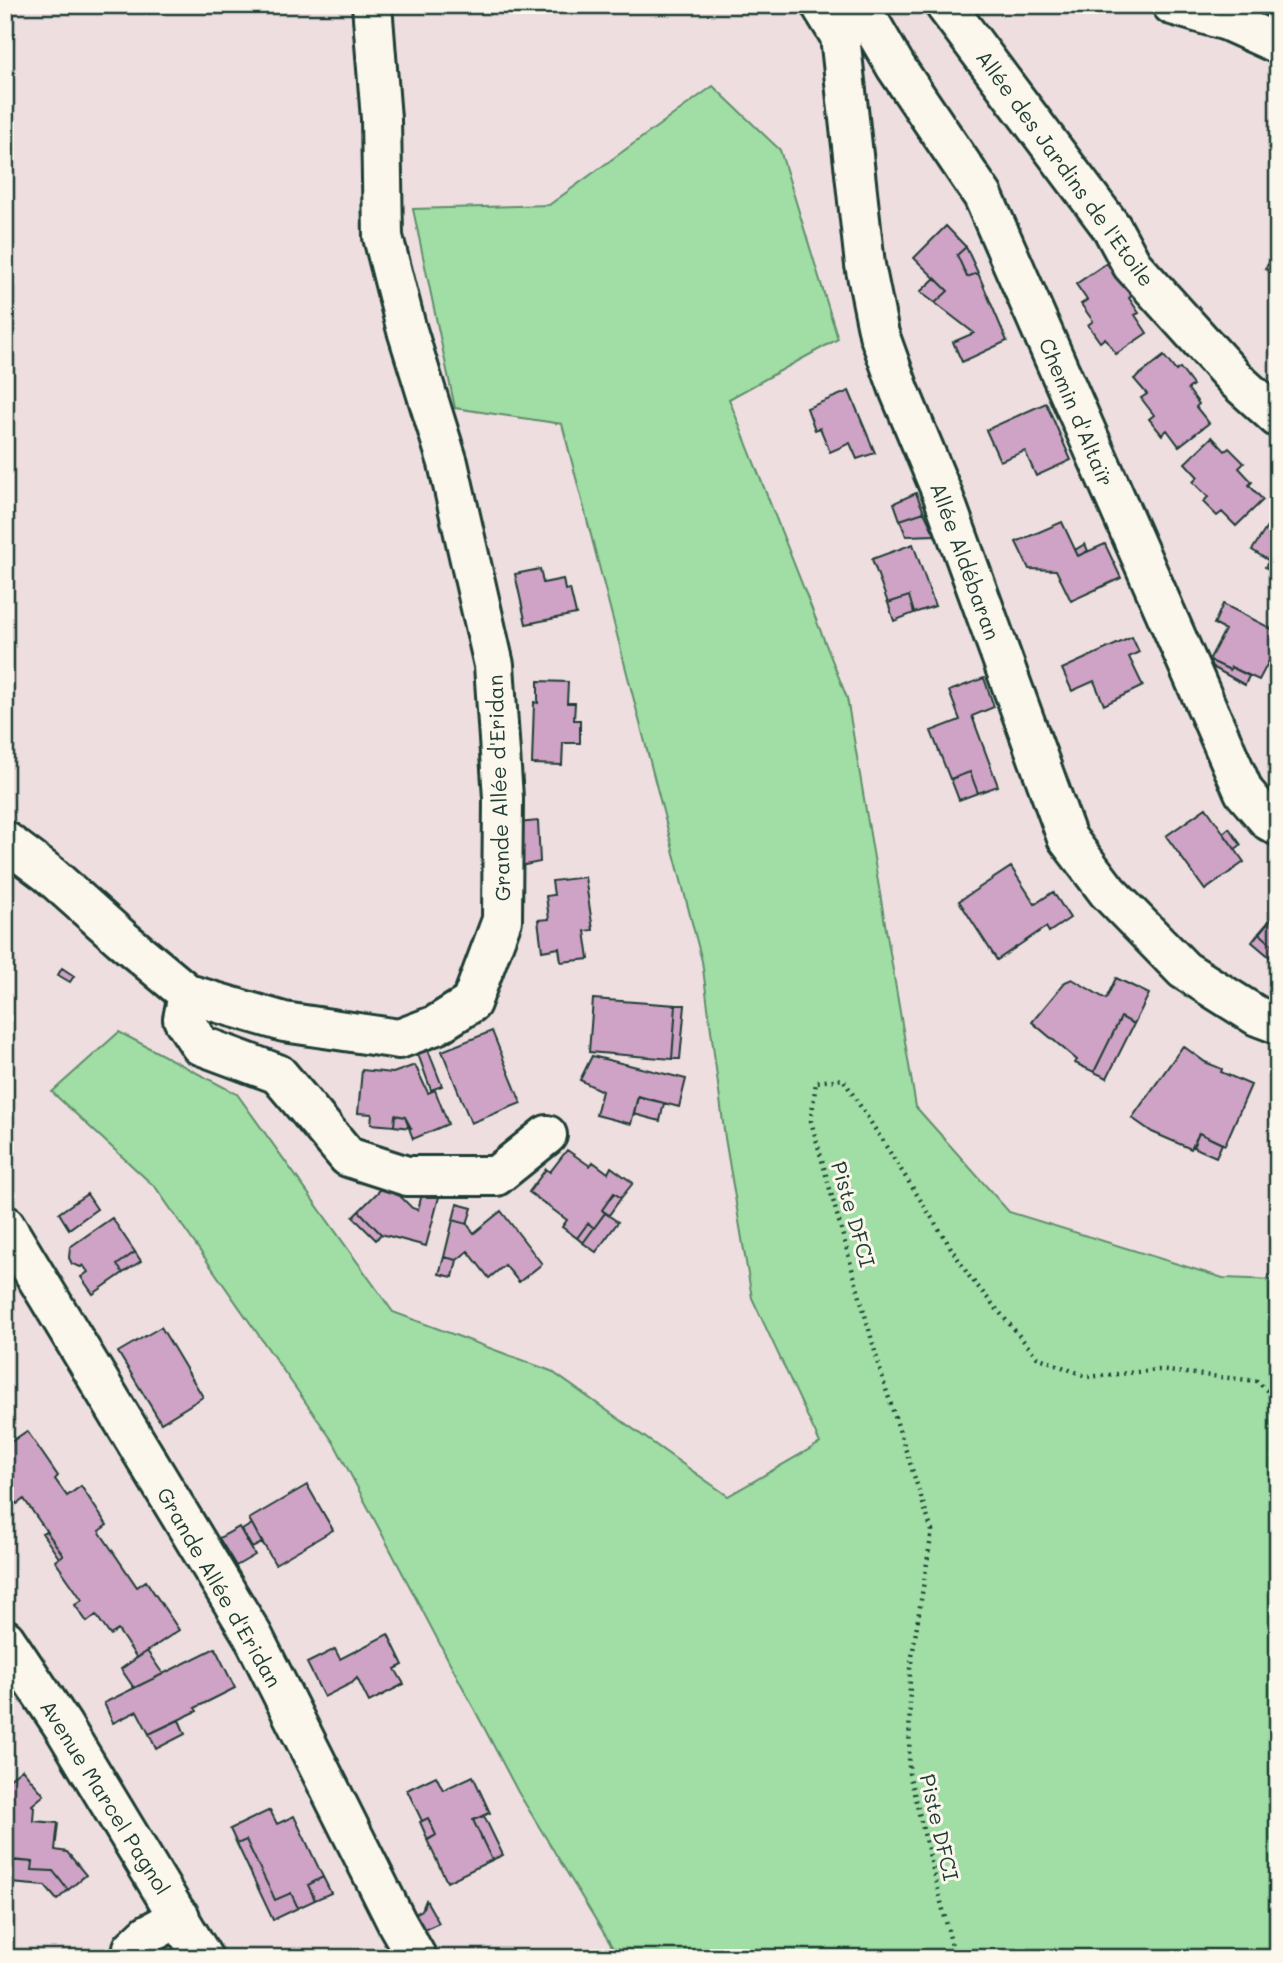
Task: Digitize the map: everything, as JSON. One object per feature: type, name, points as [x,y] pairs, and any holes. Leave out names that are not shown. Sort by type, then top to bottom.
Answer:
[{"type":"street","name":"Grande Allée d'Eridan","points":[[5,841],[49,874],[188,994],[284,1022],[399,1039],[436,1025],[471,1003],[502,919],[503,797],[494,665],[448,463],[406,327],[383,237],[381,118],[372,5]]},
{"type":"street","name":"Allée Aldébaran","points":[[821,5],[840,36],[865,265],[879,334],[942,493],[1068,838],[1108,892],[1184,970],[1258,1016],[1278,1024]]},
{"type":"street","name":"Chemin d'Altaïr","points":[[860,5],[896,67],[983,196],[1244,792],[1269,821],[1278,825]]},
{"type":"street","name":"Allée des Jardins de l'Etoile","points":[[945,5],[1112,228],[1132,265],[1237,381],[1278,418]]},
{"type":"street","points":[[1172,5],[1227,21],[1278,44]]},
{"type":"street","points":[[845,78],[867,62],[896,67]]},
{"type":"street","points":[[188,994],[183,1019],[200,1045],[278,1074],[348,1157],[407,1176],[496,1176],[547,1135]]},
{"type":"street","name":"Grande Allée d'Eridan","points":[[5,1225],[253,1636],[417,1958]]},
{"type":"street","name":"Avenue Marcel Pagnol","points":[[5,1639],[63,1726],[203,1958]]},
{"type":"street","points":[[132,1958],[133,1948],[148,1934],[180,1917]]},
{"type":"path","name":"Piste DFCI","points":[[955,1958],[909,1773],[910,1670],[932,1531],[883,1380],[811,1121],[816,1082],[843,1079],[969,1276],[1037,1357],[1088,1377],[1158,1370],[1257,1381],[1278,1402]]},
{"type":"green space","points":[[713,86],[780,150],[838,339],[729,399],[847,698],[916,1107],[1009,1212],[1223,1278],[1278,1280],[1278,1958],[619,1958],[518,1792],[334,1443],[156,1188],[52,1092],[119,1032],[237,1094],[393,1312],[551,1371],[728,1496],[820,1443],[752,1298],[725,1138],[702,961],[562,424],[455,408],[413,209],[549,205]]},
{"type":"building","points":[[946,226],[966,247],[957,255],[967,277],[978,273],[1007,341],[962,362],[953,342],[974,333],[935,303],[948,291],[914,258]]},
{"type":"building","points":[[966,247],[978,273],[967,277],[957,255]]},
{"type":"building","points":[[1278,252],[1278,279],[1265,268]]},
{"type":"building","points":[[1107,263],[1118,279],[1122,276],[1134,294],[1129,298],[1139,313],[1135,315],[1147,333],[1116,354],[1105,338],[1100,342],[1088,325],[1093,321],[1081,304],[1087,300],[1076,284]]},
{"type":"building","points":[[935,278],[948,291],[935,303],[920,292]]},
{"type":"building","points":[[1164,356],[1176,371],[1180,368],[1193,385],[1188,389],[1199,404],[1196,407],[1209,423],[1179,446],[1167,430],[1162,435],[1149,419],[1154,415],[1141,398],[1147,394],[1134,379]]},
{"type":"building","points":[[849,391],[875,453],[857,459],[850,443],[830,452],[820,428],[815,430],[807,408]]},
{"type":"building","points":[[1046,403],[1071,460],[1036,476],[1025,451],[1000,461],[986,430]]},
{"type":"building","points":[[1212,437],[1225,451],[1229,448],[1244,463],[1239,468],[1252,482],[1249,485],[1263,500],[1236,526],[1222,512],[1217,516],[1203,502],[1208,497],[1193,482],[1198,477],[1185,463]]},
{"type":"building","points":[[916,493],[924,512],[900,520],[894,503]]},
{"type":"building","points":[[924,512],[935,535],[906,536],[900,520]]},
{"type":"building","points":[[1273,518],[1278,521],[1278,575],[1265,567],[1269,561],[1252,550]]},
{"type":"building","points":[[1062,522],[1078,556],[1105,544],[1121,578],[1071,601],[1056,570],[1029,569],[1016,542]]},
{"type":"building","points":[[913,544],[935,606],[914,613],[909,596],[888,603],[872,559]]},
{"type":"building","points":[[1085,544],[1088,551],[1078,556],[1075,550]]},
{"type":"building","points":[[540,569],[543,583],[563,579],[565,590],[570,589],[576,614],[526,624],[515,574]]},
{"type":"building","points":[[909,596],[914,613],[894,621],[888,603]]},
{"type":"building","points":[[1223,604],[1278,632],[1278,644],[1259,680],[1209,660],[1225,630],[1214,624]]},
{"type":"building","points":[[1132,637],[1139,652],[1129,657],[1143,686],[1104,705],[1094,681],[1072,691],[1062,669]]},
{"type":"building","points":[[1209,660],[1249,676],[1245,685],[1207,664]]},
{"type":"building","points":[[984,678],[994,707],[972,716],[998,786],[978,793],[970,772],[950,779],[931,731],[960,720],[949,691]]},
{"type":"building","points":[[538,681],[568,682],[567,703],[575,703],[574,720],[580,720],[580,743],[563,743],[562,765],[532,764],[534,702],[538,703]]},
{"type":"building","points":[[970,772],[978,793],[959,800],[951,779]]},
{"type":"building","points":[[1206,808],[1244,862],[1205,890],[1166,836]]},
{"type":"building","points":[[538,821],[540,862],[520,866],[518,823]]},
{"type":"building","points":[[1229,828],[1241,845],[1235,849],[1223,833]]},
{"type":"building","points":[[1011,867],[1035,904],[1053,892],[1070,918],[1049,932],[1046,927],[997,960],[959,901]]},
{"type":"building","points":[[585,877],[593,930],[585,931],[589,959],[561,962],[559,948],[542,951],[538,920],[549,919],[546,896],[554,895],[552,881]]},
{"type":"building","points":[[1278,911],[1278,950],[1259,933]]},
{"type":"building","points":[[1259,933],[1278,950],[1272,959],[1252,942]]},
{"type":"building","points":[[62,968],[74,976],[70,982],[58,975]]},
{"type":"building","points":[[1116,978],[1149,994],[1134,1024],[1121,1017],[1094,1072],[1075,1063],[1077,1060],[1032,1022],[1065,982],[1072,979],[1106,999]]},
{"type":"building","points":[[593,999],[676,1005],[672,1059],[589,1052]]},
{"type":"building","points":[[676,1005],[685,1005],[680,1059],[672,1059]]},
{"type":"building","points":[[1121,1017],[1134,1024],[1107,1078],[1094,1072]]},
{"type":"building","points":[[492,1031],[521,1103],[471,1123],[442,1051]]},
{"type":"building","points":[[1183,1046],[1205,1062],[1222,1069],[1221,1072],[1251,1085],[1225,1145],[1199,1133],[1191,1149],[1152,1132],[1132,1118]]},
{"type":"building","points":[[428,1050],[442,1086],[431,1090],[418,1054]]},
{"type":"building","points":[[592,1056],[686,1079],[679,1107],[638,1096],[631,1124],[596,1115],[602,1091],[580,1080]]},
{"type":"building","points":[[415,1065],[428,1093],[435,1090],[448,1124],[413,1139],[405,1117],[395,1115],[394,1126],[371,1124],[372,1114],[358,1113],[362,1070],[393,1073]]},
{"type":"building","points":[[638,1097],[664,1103],[660,1121],[634,1114]]},
{"type":"building","points":[[395,1115],[405,1117],[411,1128],[394,1126]]},
{"type":"building","points":[[1199,1133],[1222,1144],[1216,1157],[1193,1147]]},
{"type":"building","points":[[567,1150],[590,1166],[593,1162],[608,1173],[611,1167],[633,1183],[621,1198],[614,1193],[602,1210],[605,1213],[594,1228],[588,1223],[577,1238],[562,1227],[567,1220],[529,1192],[546,1169],[550,1172]]},
{"type":"building","points":[[384,1186],[390,1186],[412,1208],[418,1210],[422,1194],[439,1197],[426,1246],[381,1234],[359,1211]]},
{"type":"building","points":[[614,1193],[621,1198],[609,1215],[602,1210]]},
{"type":"building","points":[[87,1194],[97,1209],[69,1229],[59,1213]]},
{"type":"building","points":[[457,1204],[472,1208],[467,1224],[453,1220]]},
{"type":"building","points":[[359,1211],[381,1234],[376,1240],[353,1217]]},
{"type":"building","points":[[501,1211],[542,1264],[519,1282],[505,1265],[489,1278],[468,1251],[457,1260],[444,1257],[453,1220],[467,1224],[474,1233]]},
{"type":"building","points":[[605,1213],[618,1222],[596,1252],[583,1243]]},
{"type":"building","points":[[112,1218],[135,1252],[117,1265],[123,1273],[93,1294],[81,1277],[88,1272],[83,1265],[81,1267],[72,1264],[69,1258],[70,1247]]},
{"type":"building","points":[[588,1223],[594,1228],[583,1243],[577,1238]]},
{"type":"building","points":[[135,1252],[141,1261],[123,1273],[117,1265]]},
{"type":"building","points":[[444,1257],[457,1260],[453,1277],[439,1274]]},
{"type":"building","points":[[161,1327],[203,1397],[161,1423],[118,1352]]},
{"type":"building","points":[[27,1431],[58,1476],[55,1479],[67,1496],[81,1486],[107,1525],[99,1531],[137,1587],[146,1581],[179,1630],[137,1658],[118,1630],[110,1635],[96,1615],[87,1622],[75,1605],[82,1600],[55,1561],[63,1555],[24,1499],[17,1504],[5,1487],[5,1446]]},
{"type":"building","points":[[307,1485],[333,1530],[275,1564],[249,1519]]},
{"type":"building","points":[[252,1524],[262,1543],[252,1548],[242,1530]]},
{"type":"building","points":[[239,1527],[255,1555],[236,1566],[219,1538]]},
{"type":"building","points":[[46,1531],[63,1555],[59,1558],[42,1533]]},
{"type":"building","points":[[388,1634],[403,1665],[395,1669],[404,1684],[369,1702],[357,1678],[324,1697],[307,1663],[335,1649],[340,1659]]},
{"type":"building","points":[[215,1648],[235,1688],[195,1708],[197,1711],[149,1734],[137,1711],[113,1723],[104,1703]]},
{"type":"building","points":[[147,1651],[163,1674],[134,1688],[121,1669]]},
{"type":"building","points":[[179,1720],[185,1734],[156,1749],[149,1734]]},
{"type":"building","points":[[22,1769],[44,1795],[32,1805],[33,1821],[58,1823],[55,1850],[67,1852],[86,1875],[68,1890],[53,1871],[32,1870],[33,1862],[5,1860],[5,1782]]},
{"type":"building","points":[[436,1776],[443,1790],[473,1776],[490,1813],[473,1820],[492,1860],[447,1882],[427,1840],[436,1835],[428,1818],[422,1821],[407,1790]]},
{"type":"building","points":[[270,1810],[277,1824],[294,1816],[323,1877],[308,1885],[315,1900],[298,1908],[291,1893],[275,1900],[246,1840],[237,1844],[230,1829]]},
{"type":"building","points":[[484,1816],[503,1855],[492,1860],[473,1820]]},
{"type":"building","points":[[428,1818],[436,1835],[428,1840],[420,1822]]},
{"type":"building","points":[[246,1840],[275,1900],[291,1893],[298,1908],[273,1920],[237,1844]]},
{"type":"building","points":[[12,1860],[33,1862],[32,1870],[53,1871],[68,1890],[57,1900],[45,1886],[11,1883]]},
{"type":"building","points":[[323,1877],[331,1893],[315,1900],[308,1885]]},
{"type":"building","points":[[426,1900],[439,1923],[424,1930],[415,1914],[422,1910]]}]
